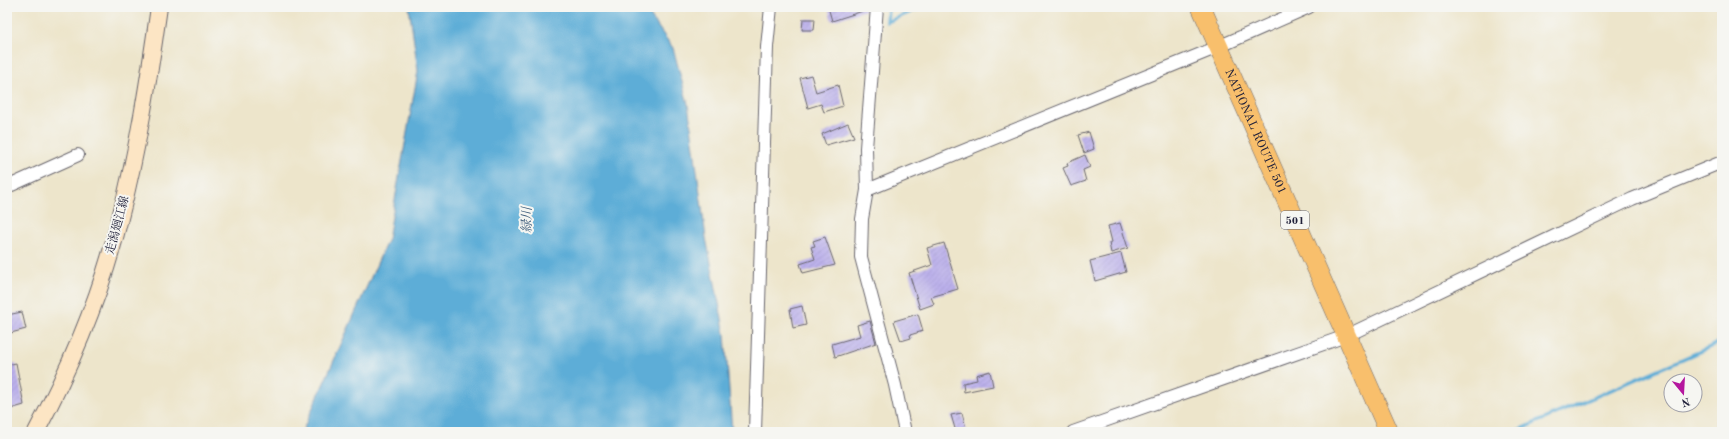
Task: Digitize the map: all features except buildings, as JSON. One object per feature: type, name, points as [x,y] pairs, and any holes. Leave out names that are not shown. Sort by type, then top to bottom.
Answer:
[{"type":"highway","name":"NATIONAL ROUTE 501","points":[[1201,7],[1389,432]]},
{"type":"main road","name":"走潟廻江線","points":[[36,432],[56,395],[97,295],[120,219],[140,129],[159,7]]},
{"type":"street","points":[[755,432],[767,55],[771,7]]},
{"type":"street","points":[[877,7],[866,148],[866,190],[862,219],[861,257],[895,385],[905,432]]},
{"type":"street","points":[[866,190],[1218,47],[1309,7]]},
{"type":"street","points":[[7,187],[78,155]]},
{"type":"street","points":[[1073,432],[1346,336],[1632,199],[1722,162]]},
{"type":"water","name":"緑川","points":[[409,7],[648,7],[651,17],[673,48],[688,104],[706,238],[725,334],[732,432],[302,432],[388,239],[418,71]]},
{"type":"waterway","points":[[888,7],[887,22],[923,7]]},
{"type":"waterway","points":[[1514,432],[1710,347],[1722,340]]}]
